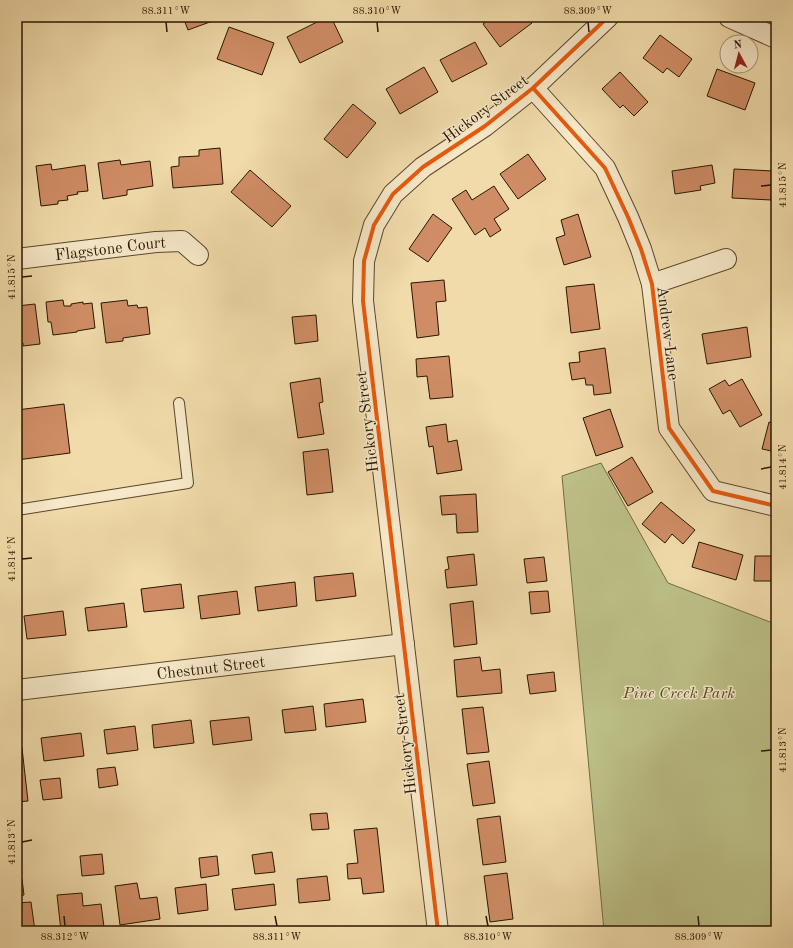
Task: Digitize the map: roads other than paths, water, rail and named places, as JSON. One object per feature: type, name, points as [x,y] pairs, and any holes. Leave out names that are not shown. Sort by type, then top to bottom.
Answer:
[{"type":"street","name":"Hickory Street","points":[[438,931],[363,301],[364,261],[374,225],[393,194],[424,167],[485,126],[533,88],[608,17]]},
{"type":"street","points":[[729,17],[776,38]]},
{"type":"street","name":"Andrew Lane","points":[[533,88],[605,168],[641,249],[652,284],[669,428],[714,491],[776,506]]},
{"type":"street","name":"Flagstone Court","points":[[17,259],[156,242],[182,241],[198,255]]},
{"type":"street","points":[[652,284],[726,259]]},
{"type":"street","name":"Chestnut Street","points":[[17,690],[404,644]]},
{"type":"lane","points":[[17,510],[188,483],[179,403]]},
{"type":"park label","name":"Pine Creek Park","points":[[679,692]]}]
